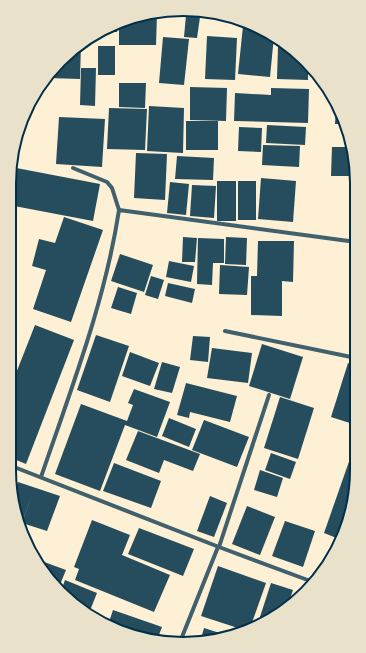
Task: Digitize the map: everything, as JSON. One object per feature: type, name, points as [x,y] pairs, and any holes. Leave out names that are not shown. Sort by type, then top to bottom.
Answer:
[{"type":"street","points":[[41,477],[92,325],[107,275],[119,210],[112,188],[107,182],[73,168]]},
{"type":"street","points":[[119,210],[350,241]]},
{"type":"street","points":[[225,330],[350,357]]},
{"type":"street","points":[[182,637],[219,547],[269,394]]},
{"type":"street","points":[[16,468],[309,580]]},
{"type":"building","points":[[186,16],[200,17],[197,38],[184,37]]},
{"type":"building","points":[[157,18],[156,45],[119,45],[119,29]]},
{"type":"building","points":[[243,27],[273,42],[270,77],[238,74]]},
{"type":"building","points":[[207,36],[237,38],[235,80],[205,79]]},
{"type":"building","points":[[163,37],[189,39],[184,85],[159,83]]},
{"type":"building","points":[[98,46],[115,46],[115,75],[98,75]]},
{"type":"building","points":[[278,46],[293,57],[308,72],[308,80],[277,79]]},
{"type":"building","points":[[81,51],[80,79],[53,78],[73,57]]},
{"type":"building","points":[[81,68],[96,68],[95,106],[80,105]]},
{"type":"building","points":[[119,83],[146,83],[145,108],[119,107]]},
{"type":"building","points":[[190,87],[227,88],[226,121],[190,120]]},
{"type":"building","points":[[271,88],[309,89],[308,123],[234,121],[235,93],[271,95]]},
{"type":"building","points":[[149,106],[184,108],[183,153],[147,151]]},
{"type":"building","points":[[109,108],[147,109],[145,150],[107,149]]},
{"type":"building","points":[[336,115],[339,124],[335,124]]},
{"type":"building","points":[[59,117],[105,119],[102,167],[56,164]]},
{"type":"building","points":[[186,121],[218,121],[218,150],[186,150]]},
{"type":"building","points":[[267,125],[306,127],[305,145],[266,143]]},
{"type":"building","points":[[239,127],[262,128],[261,152],[238,151]]},
{"type":"building","points":[[263,145],[300,146],[299,167],[262,165]]},
{"type":"building","points":[[332,147],[346,147],[350,176],[331,176]]},
{"type":"building","points":[[136,153],[167,154],[165,200],[134,198]]},
{"type":"building","points":[[177,156],[214,158],[213,180],[175,179]]},
{"type":"building","points":[[16,168],[100,184],[93,221],[16,206]]},
{"type":"building","points":[[261,178],[296,181],[293,222],[258,219]]},
{"type":"building","points":[[217,181],[236,181],[236,221],[217,221]]},
{"type":"building","points":[[238,181],[256,181],[256,220],[238,220]]},
{"type":"building","points":[[170,182],[189,184],[186,215],[167,213]]},
{"type":"building","points":[[192,185],[216,186],[214,218],[190,216]]},
{"type":"building","points":[[64,217],[103,230],[71,322],[33,309],[46,270],[32,266],[39,239],[55,243]]},
{"type":"building","points":[[183,237],[197,238],[195,262],[182,262]]},
{"type":"building","points":[[226,237],[247,238],[246,265],[225,264]]},
{"type":"building","points":[[198,238],[224,239],[224,263],[213,263],[212,285],[197,284]]},
{"type":"building","points":[[258,241],[294,241],[293,282],[282,281],[282,316],[251,315],[251,276],[257,276]]},
{"type":"building","points":[[120,254],[153,265],[144,292],[111,281]]},
{"type":"building","points":[[169,261],[194,266],[191,282],[166,277]]},
{"type":"building","points":[[220,265],[249,267],[247,295],[219,294]]},
{"type":"building","points":[[151,276],[164,280],[158,299],[145,295]]},
{"type":"building","points":[[168,283],[195,289],[192,303],[165,296]]},
{"type":"building","points":[[118,287],[137,293],[131,314],[111,308]]},
{"type":"building","points":[[35,325],[74,340],[26,464],[16,460],[16,373]]},
{"type":"building","points":[[96,335],[129,346],[110,402],[77,390]]},
{"type":"building","points":[[193,336],[210,337],[208,362],[190,360]]},
{"type":"building","points":[[262,344],[303,357],[290,399],[249,386]]},
{"type":"building","points":[[212,348],[252,353],[248,383],[207,378]]},
{"type":"building","points":[[130,352],[159,363],[150,386],[122,376]]},
{"type":"building","points":[[162,362],[180,367],[172,393],[154,389]]},
{"type":"building","points":[[348,363],[350,364],[350,423],[331,417]]},
{"type":"building","points":[[186,383],[237,396],[230,422],[190,412],[189,418],[177,415]]},
{"type":"building","points":[[134,389],[170,402],[157,437],[125,425],[100,491],[55,474],[81,404],[127,421],[133,405],[128,403]]},
{"type":"building","points":[[280,397],[314,408],[298,459],[264,448]]},
{"type":"building","points":[[169,418],[196,429],[189,447],[162,436]]},
{"type":"building","points":[[204,420],[249,437],[237,467],[192,450]]},
{"type":"building","points":[[138,431],[200,454],[193,471],[164,460],[159,473],[126,460]]},
{"type":"building","points":[[271,453],[296,462],[290,479],[265,470]]},
{"type":"building","points":[[350,459],[349,492],[341,524],[336,538],[324,533]]},
{"type":"building","points":[[114,463],[161,481],[151,508],[103,491]]},
{"type":"building","points":[[260,470],[283,478],[277,497],[254,490]]},
{"type":"building","points":[[18,482],[60,496],[47,531],[25,524],[24,519],[32,495],[23,518],[16,486]]},
{"type":"building","points":[[210,496],[227,503],[214,537],[197,531]]},
{"type":"building","points":[[247,506],[275,517],[260,555],[232,544]]},
{"type":"building","points":[[92,520],[130,535],[122,555],[170,575],[154,612],[75,580],[79,569],[74,567]]},
{"type":"building","points":[[285,521],[315,531],[303,567],[272,556]]},
{"type":"building","points":[[139,528],[194,549],[183,576],[128,554]]},
{"type":"building","points":[[43,562],[66,570],[60,583]]},
{"type":"building","points":[[218,566],[266,583],[252,622],[237,628],[201,616]]},
{"type":"building","points":[[65,580],[97,593],[90,609],[73,596],[63,586]]},
{"type":"building","points":[[271,583],[293,590],[290,598],[259,619]]},
{"type":"building","points":[[113,610],[162,627],[159,636],[129,628],[110,620]]},
{"type":"building","points":[[204,628],[219,633],[216,634],[202,636]]}]
